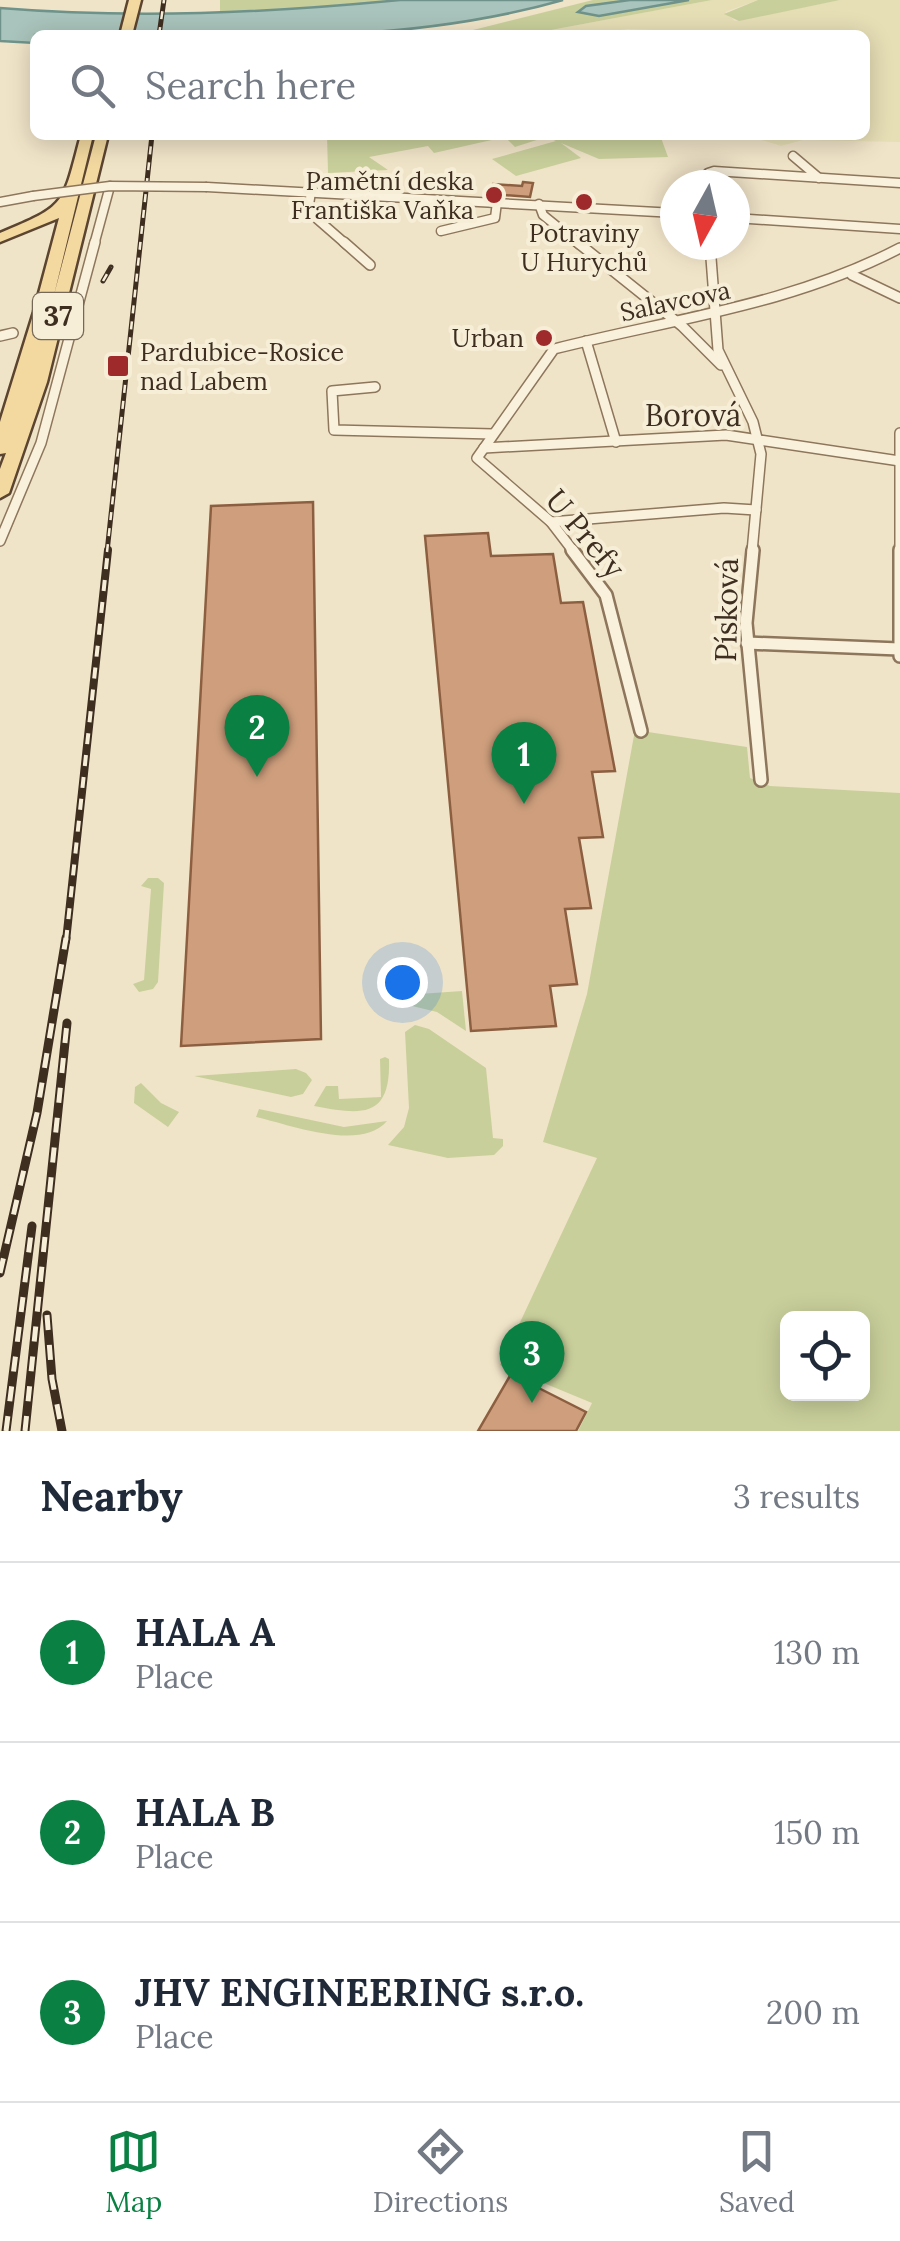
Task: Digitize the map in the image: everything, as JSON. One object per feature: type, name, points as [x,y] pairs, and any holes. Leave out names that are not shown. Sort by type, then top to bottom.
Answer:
[{"type":"main road","points":[[113,30],[121,0]]},
{"type":"main road","points":[[127,30],[135,0]]},
{"type":"main road","name":"37","points":[[0,449],[57,257],[87,140]]},
{"type":"main road","name":"37","points":[[0,493],[40,382],[101,140]]},
{"type":"main road","points":[[0,239],[53,216],[73,192]]},
{"type":"main road","points":[[0,239],[45,232],[53,238],[57,257]]},
{"type":"street","points":[[793,156],[819,178]]},
{"type":"street","points":[[750,173],[900,183]]},
{"type":"street","points":[[0,541],[38,452],[110,186]]},
{"type":"street","points":[[0,202],[110,186],[207,187],[660,213]]},
{"type":"street","points":[[310,192],[308,211],[370,266]]},
{"type":"street","points":[[441,231],[496,218],[497,202]]},
{"type":"street","points":[[539,204],[543,215],[676,322],[725,369],[752,418],[758,441]]},
{"type":"street","points":[[750,219],[900,229]]},
{"type":"street","name":"Salavcova","points":[[484,448],[551,350],[714,314],[852,275],[900,248]]},
{"type":"street","points":[[711,260],[714,314],[725,369]]},
{"type":"street","points":[[852,275],[900,298]]},
{"type":"street","points":[[0,336],[13,333]]},
{"type":"street","points":[[586,341],[616,442]]},
{"type":"street","points":[[375,387],[332,391],[334,430],[493,434]]},
{"type":"street","points":[[746,643],[900,654],[900,433]]},
{"type":"street","name":"Borová","points":[[484,448],[726,435],[900,461]]},
{"type":"street","name":"Písková","points":[[758,441],[761,457],[746,643],[762,780]]},
{"type":"street","name":"U Prefy","points":[[484,448],[478,460],[551,522],[607,598],[642,731]]},
{"type":"street","points":[[551,522],[724,508],[756,510]]},
{"type":"shaded area","points":[[712,0],[758,0],[725,12],[735,21],[840,0],[900,0],[900,142],[803,140],[870,140],[870,30],[551,30]]},
{"type":"shaded area","points":[[762,140],[803,140],[781,146]]},
{"type":"green space","points":[[220,0],[400,0],[220,14]]},
{"type":"green space","points":[[593,0],[630,0],[586,6],[599,16],[689,0],[712,0],[551,30],[473,30]]},
{"type":"green space","points":[[758,0],[840,0],[739,21],[724,14]]},
{"type":"green space","points":[[327,140],[492,140],[434,153],[428,146],[369,157],[388,170],[328,173]]},
{"type":"green space","points":[[508,140],[537,140],[515,147]]},
{"type":"green space","points":[[662,140],[668,157],[599,159],[561,143],[581,158],[516,176],[492,159],[556,141]]},
{"type":"green space","points":[[635,730],[747,747],[750,778],[770,786],[900,793],[900,1431],[578,1431],[592,1403],[500,1365],[597,1158],[543,1142],[587,994]]},
{"type":"green space","points":[[148,878],[164,883],[158,982],[153,989],[139,992],[133,984],[144,980],[151,889],[141,886]]},
{"type":"green space","points":[[462,991],[466,1031],[437,1012],[408,1005],[419,994]]},
{"type":"green space","points":[[415,1025],[429,1029],[486,1068],[493,1138],[503,1139],[503,1146],[494,1155],[448,1158],[388,1145],[404,1127],[409,1108],[405,1032]]},
{"type":"green space","points":[[380,1059],[389,1059],[388,1079],[379,1103],[359,1111],[314,1106],[326,1086],[338,1086],[339,1099],[381,1097]]},
{"type":"green space","points":[[296,1069],[312,1080],[303,1094],[291,1097],[194,1076]]},
{"type":"green space","points":[[141,1083],[161,1103],[179,1112],[168,1127],[134,1103],[135,1087]]},
{"type":"green space","points":[[259,1109],[344,1127],[387,1121],[360,1135],[325,1134],[256,1117]]},
{"type":"water","points":[[400,0],[563,0],[498,16],[395,30],[30,30],[30,43],[0,41],[0,8],[200,13]]},
{"type":"water","points":[[630,0],[689,0],[599,16],[578,12],[586,6]]},
{"type":"building","points":[[523,182],[533,183],[530,197],[491,194],[493,184],[522,186]]},
{"type":"building","points":[[313,502],[321,1039],[181,1046],[211,506]]},
{"type":"building","points":[[488,533],[491,556],[553,554],[561,603],[583,602],[615,771],[592,772],[603,837],[579,838],[591,908],[565,909],[577,984],[550,986],[556,1026],[471,1031],[425,536]]},
{"type":"building","points":[[511,1374],[586,1412],[576,1431],[478,1431]]},
{"type":"railway","points":[[160,30],[164,0]]},
{"type":"railway","points":[[107,552],[151,140]]},
{"type":"railway","points":[[103,281],[111,267]]},
{"type":"railway","points":[[66,941],[108,550]]},
{"type":"railway","points":[[0,1273],[37,1113],[66,938]]},
{"type":"railway","points":[[25,1431],[67,1023]]},
{"type":"railway","points":[[6,1431],[32,1226]]},
{"type":"railway","points":[[47,1315],[52,1379],[62,1431]]},
{"type":"place","name":"Pamětní deska Františka Vaňka","points":[[494,195]]},
{"type":"place","name":"Potraviny U Hurychů","points":[[584,202]]},
{"type":"place","name":"Urban","points":[[544,338]]},
{"type":"place","name":"Pardubice-Rosice nad Labem","points":[[118,366]]},
{"type":"place","name":"HALA B","points":[[257,777]]},
{"type":"place","name":"HALA A","points":[[524,804]]},
{"type":"place","name":"JHV ENGINEERING s.r.o.","points":[[532,1403]]}]
